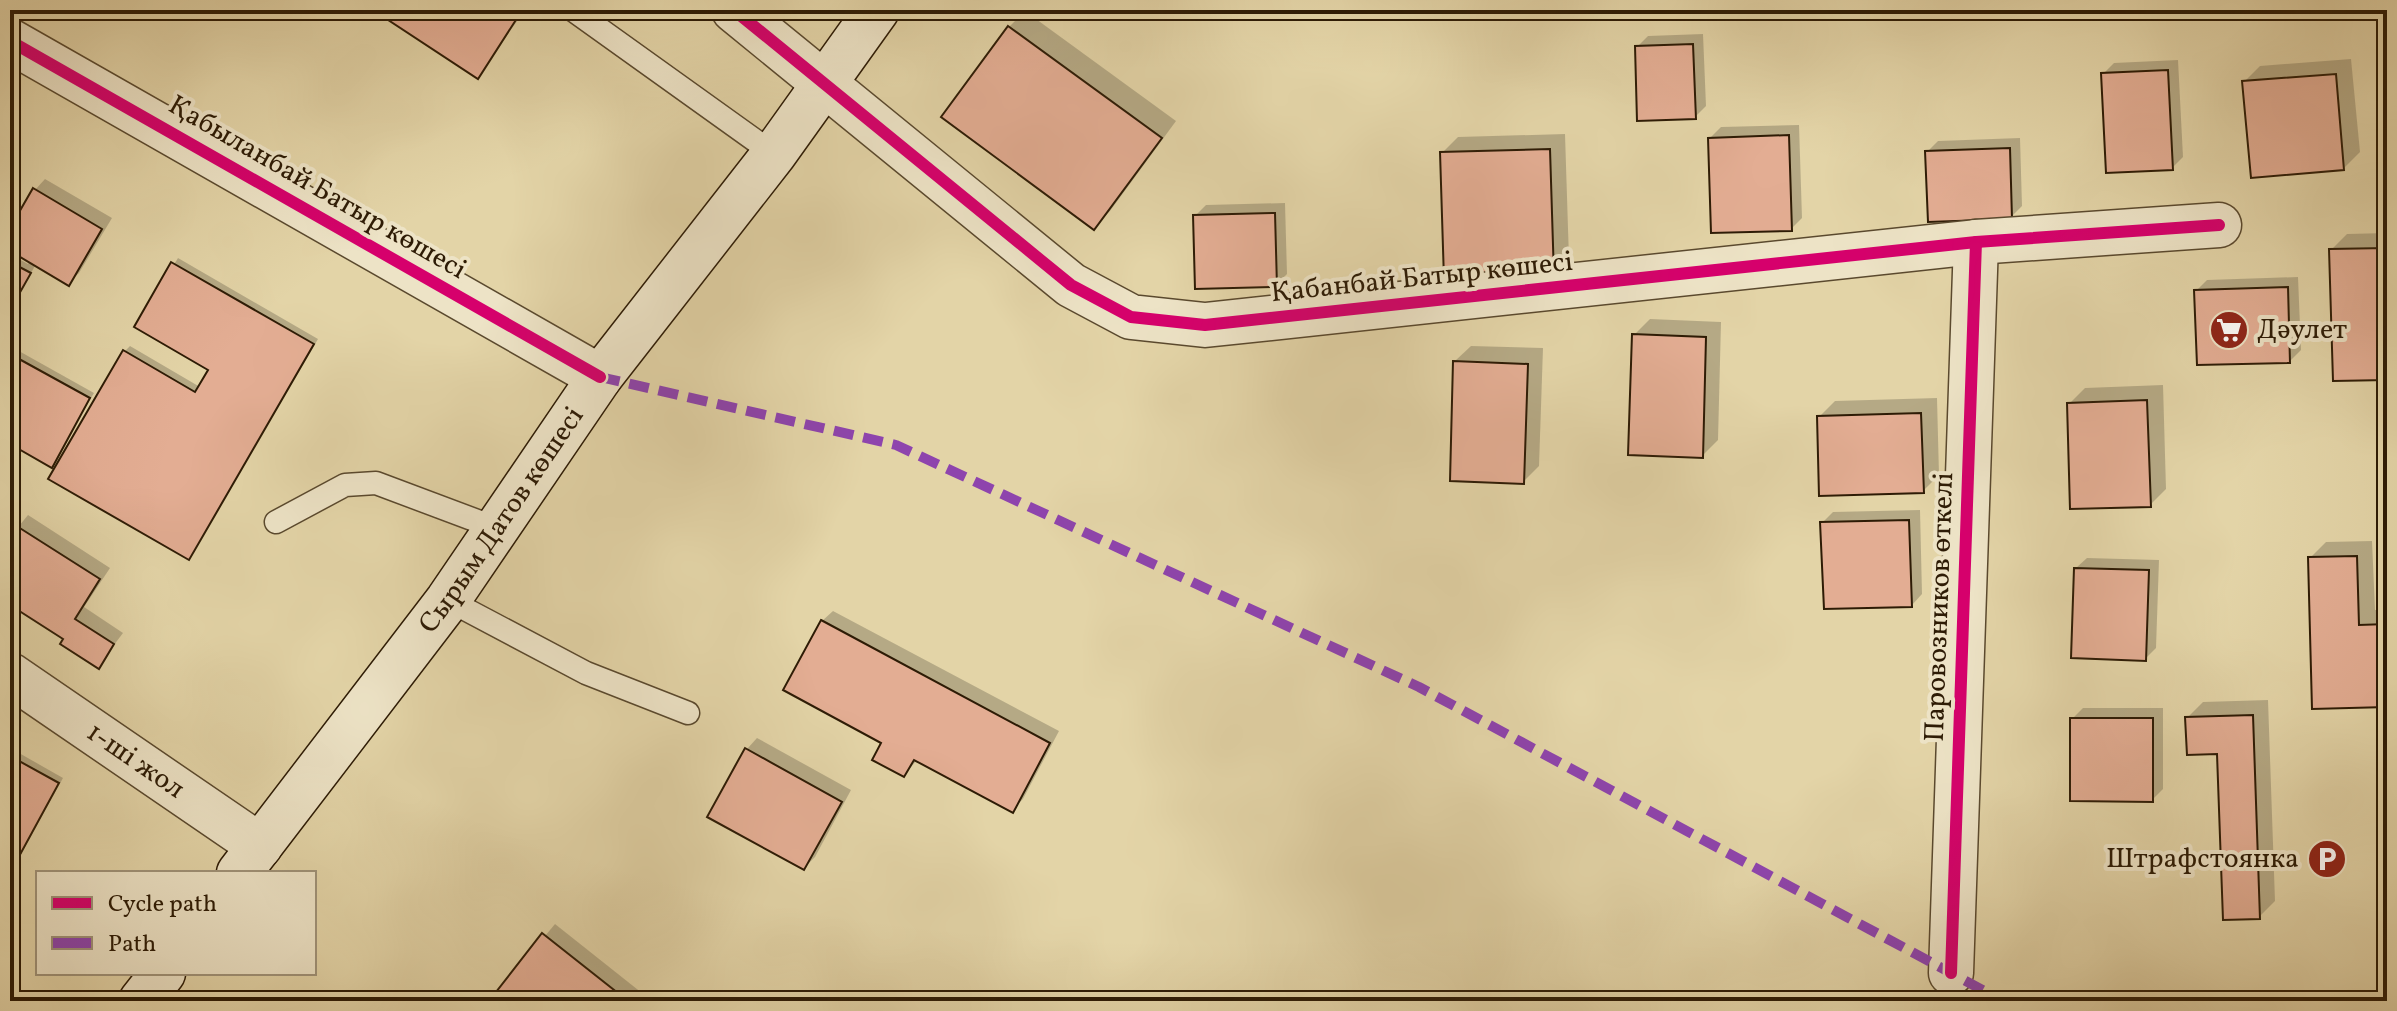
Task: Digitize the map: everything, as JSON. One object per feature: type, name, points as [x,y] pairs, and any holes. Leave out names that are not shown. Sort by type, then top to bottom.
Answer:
[{"type":"street","name":"Қабанбай Батыр көшесі","points":[[734,10],[1071,285],[1131,317],[1205,325],[1976,242],[2219,225]]},
{"type":"street","name":"Сырым Датов көшесі","points":[[250,860],[448,600],[600,377],[774,154],[877,10]]},
{"type":"street","name":"Қабыланбай Батыр көшесі","points":[[10,41],[600,377]]},
{"type":"street","name":"Паровозников өткелі","points":[[1951,973],[1976,242]]},
{"type":"street","name":"1-ші жол","points":[[10,675],[250,860]]},
{"type":"street","points":[[141,1001],[161,975]]},
{"type":"lane","points":[[573,10],[774,154]]},
{"type":"lane","points":[[276,522],[345,485],[376,483],[496,528]]},
{"type":"lane","points":[[448,600],[586,673],[688,713]]},
{"type":"building","points":[[373,10],[518,10],[521,12],[478,79]]},
{"type":"building","points":[[1008,26],[1162,138],[1094,230],[941,117]]},
{"type":"building","points":[[1693,44],[1696,119],[1637,121],[1635,46]]},
{"type":"building","points":[[2168,70],[2173,170],[2106,173],[2101,73]]},
{"type":"building","points":[[2336,74],[2344,170],[2251,178],[2242,81]]},
{"type":"building","points":[[1789,135],[1792,231],[1711,233],[1708,138]]},
{"type":"building","points":[[2010,148],[2012,219],[1928,222],[1925,151]]},
{"type":"building","points":[[1550,149],[1554,277],[1444,280],[1440,152]]},
{"type":"building","points":[[33,188],[102,229],[69,286],[10,251],[10,228]]},
{"type":"building","points":[[1275,213],[1277,287],[1195,289],[1193,215]]},
{"type":"building","points":[[2387,248],[2387,380],[2333,381],[2329,249]]},
{"type":"building","points":[[10,262],[31,273],[10,310]]},
{"type":"building","points":[[171,262],[314,344],[189,560],[48,479],[123,350],[195,392],[208,370],[134,327]]},
{"type":"building","points":[[2288,287],[2290,363],[2197,365],[2194,290]]},
{"type":"building","points":[[1632,334],[1706,337],[1703,458],[1628,455]]},
{"type":"building","points":[[10,354],[90,398],[52,468],[10,444]]},
{"type":"building","points":[[1453,361],[1528,364],[1524,484],[1450,481]]},
{"type":"building","points":[[2147,400],[2151,507],[2070,509],[2067,403]]},
{"type":"building","points":[[1921,413],[1924,493],[1819,496],[1817,416]]},
{"type":"building","points":[[1909,520],[1912,607],[1824,609],[1820,522]]},
{"type":"building","points":[[15,525],[100,579],[75,619],[114,644],[99,669],[60,644],[63,639],[10,605],[10,533]]},
{"type":"building","points":[[2357,556],[2359,625],[2387,624],[2387,707],[2312,709],[2308,557]]},
{"type":"building","points":[[2074,568],[2149,570],[2146,661],[2071,658]]},
{"type":"building","points":[[821,620],[1050,743],[1013,813],[914,760],[904,777],[872,760],[881,743],[783,690]]},
{"type":"building","points":[[2253,715],[2260,919],[2223,920],[2217,754],[2187,755],[2185,717]]},
{"type":"building","points":[[2070,718],[2153,718],[2153,802],[2070,801]]},
{"type":"building","points":[[745,748],[842,802],[804,870],[707,817]]},
{"type":"building","points":[[10,756],[59,783],[10,873]]},
{"type":"building","points":[[542,933],[628,1001],[489,1001]]},
{"type":"marked path","points":[[600,377],[896,445],[1419,687],[2003,1001]]},
{"type":"cycle path","points":[[734,10],[1071,285],[1131,317],[1205,325],[1976,242],[2219,225]]},
{"type":"cycle path","points":[[10,41],[600,377]]},
{"type":"cycle path","points":[[1951,973],[1976,242]]},
{"type":"place","name":"Дәулет","points":[[2229,330]]},
{"type":"place","name":"Штрафстоянка","points":[[2327,859]]}]
